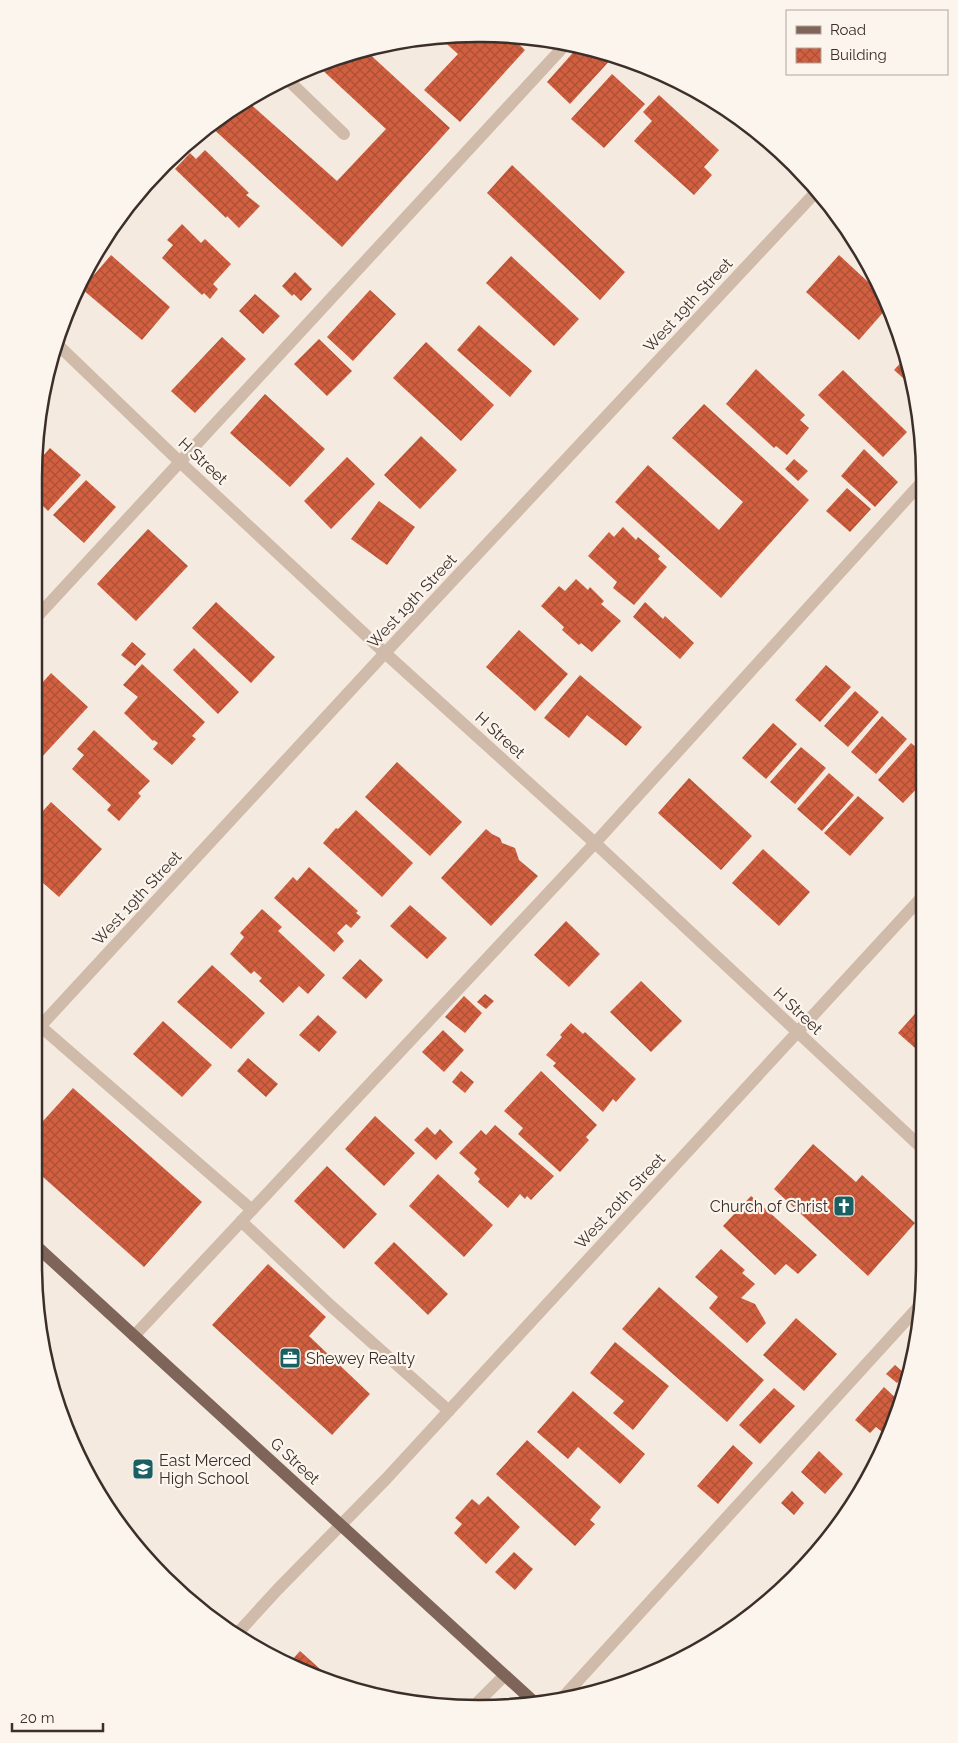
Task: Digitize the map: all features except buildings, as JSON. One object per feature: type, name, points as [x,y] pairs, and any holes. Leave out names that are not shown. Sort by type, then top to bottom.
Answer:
[{"type":"main road","name":"G Street","points":[[42,1251],[529,1698]]},
{"type":"street","points":[[42,611],[560,50]]},
{"type":"street","points":[[293,85],[344,134]]},
{"type":"street","name":"West 19th Street","points":[[42,1024],[812,197]]},
{"type":"street","name":"H Street","points":[[63,349],[181,463],[385,653],[595,843],[916,1142]]},
{"type":"street","points":[[134,1336],[595,843],[916,488]]},
{"type":"street","name":"West 20th Street","points":[[241,1630],[386,1479],[916,903]]},
{"type":"street","points":[[42,1033],[252,1210]]},
{"type":"street","points":[[241,1221],[331,1306],[449,1410]]},
{"type":"street","points":[[569,1691],[913,1314]]},
{"type":"street","points":[[481,1700],[504,1676]]},
{"type":"place","name":"Church of Christ","points":[[844,1206]]},
{"type":"place","name":"Shewey Realty","points":[[290,1358]]},
{"type":"place","name":"East Merced High School","points":[[143,1469]]}]
